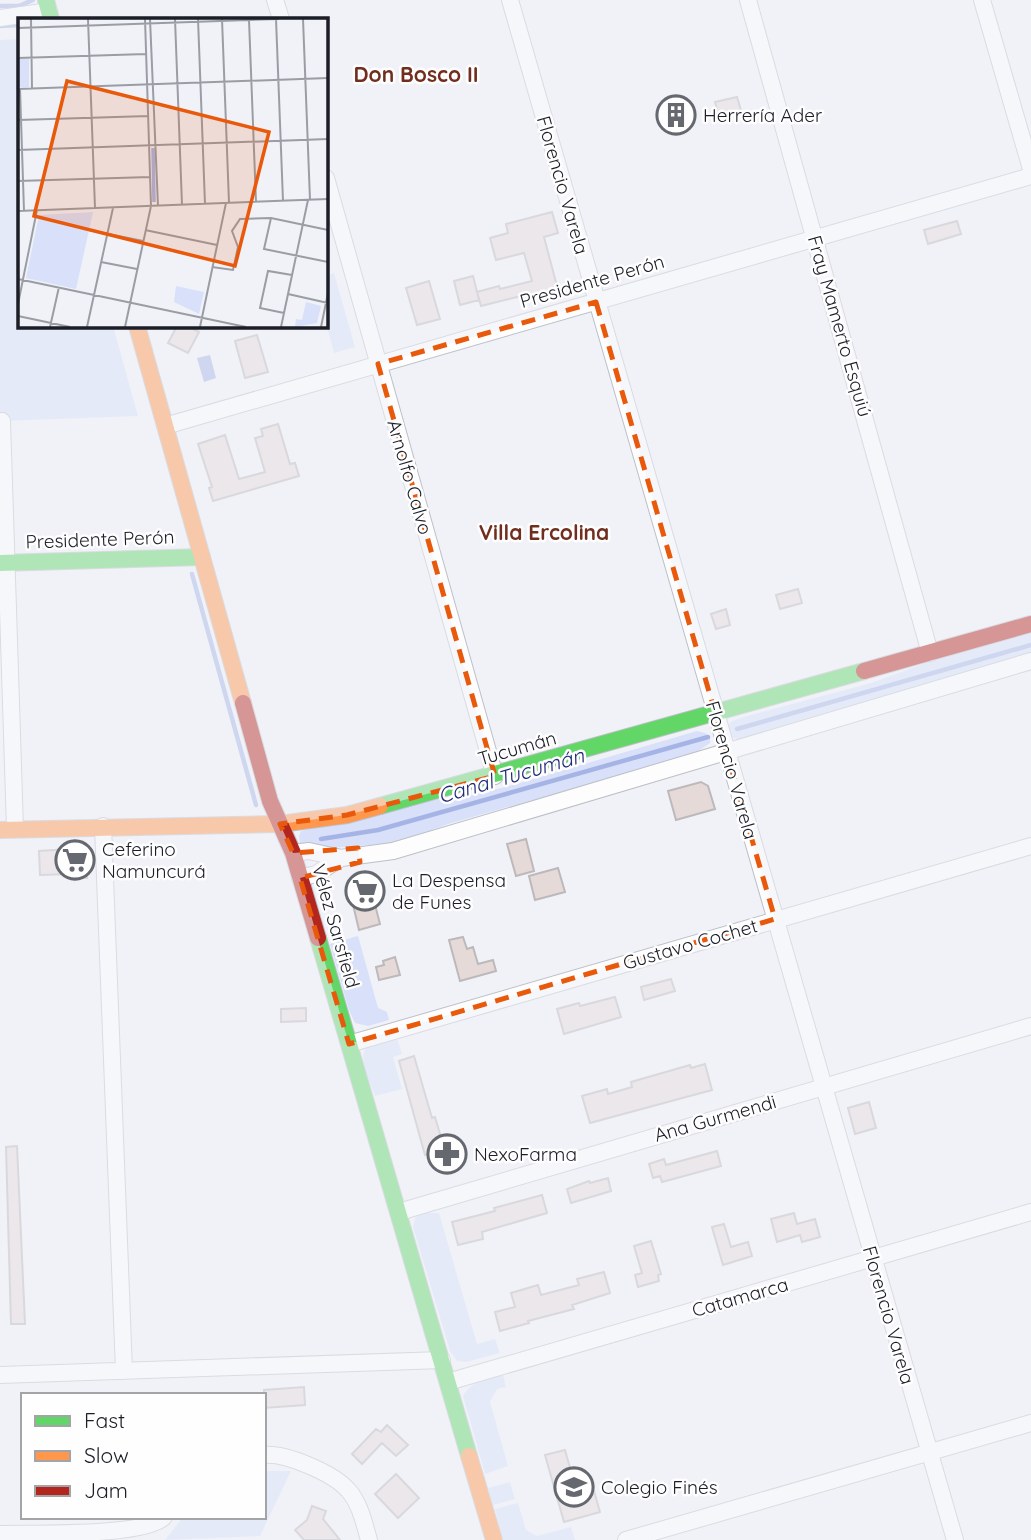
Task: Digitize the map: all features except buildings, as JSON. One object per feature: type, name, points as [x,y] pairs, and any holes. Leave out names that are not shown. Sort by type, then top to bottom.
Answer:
[{"type":"main road","name":"Vélez Sarsfield","points":[[137,327],[270,801],[293,853],[494,1540]]},
{"type":"main road","name":"Presidente Perón","points":[[3,563],[202,557]]},
{"type":"main road","name":"Tucumán","points":[[8,830],[280,824],[347,815],[495,776],[1031,624]]},
{"type":"street","points":[[275,0],[281,18]]},
{"type":"street","name":"Florencio Varela","points":[[510,0],[955,1540]]},
{"type":"street","name":"Fray Mamerto Esquiú","points":[[748,0],[930,653]]},
{"type":"street","points":[[982,0],[1031,169]]},
{"type":"street","points":[[0,18],[48,10]]},
{"type":"street","name":"Presidente Perón","points":[[165,426],[1031,176]]},
{"type":"street","name":"Arnolfo Calvo","points":[[327,182],[495,776]]},
{"type":"street","points":[[2,421],[8,830]]},
{"type":"street","points":[[293,853],[309,852],[341,858],[393,851],[1031,662]]},
{"type":"street","points":[[103,826],[124,1371]]},
{"type":"street","name":"Gustavo Cochet","points":[[349,1044],[1031,846]]},
{"type":"street","points":[[300,878],[316,874],[341,858]]},
{"type":"street","name":"Ana Gurmendi","points":[[399,1212],[1031,1026]]},
{"type":"street","name":"Catamarca","points":[[449,1382],[1031,1212]]},
{"type":"street","points":[[0,1375],[442,1360]]},
{"type":"street","points":[[626,1540],[1031,1423]]},
{"type":"street","points":[[266,1455],[276,1454],[298,1462],[332,1478],[348,1490],[360,1511],[369,1540]]},
{"type":"street","points":[[0,1534],[118,1530],[148,1526],[160,1519]]},
{"type":"highlighted area","points":[[596,302],[775,919],[349,1044],[300,878],[360,862],[358,848],[293,853],[280,824],[347,815],[495,776],[378,364]]},
{"type":"shaded area","points":[[0,40],[18,40],[18,327],[113,327],[138,416],[0,421]]},
{"type":"shaded area","points":[[334,273],[355,347],[334,353],[327,327],[327,276]]},
{"type":"shaded area","points":[[1031,633],[1031,655],[739,740],[727,735],[727,727],[732,721],[871,683],[926,663]]},
{"type":"shaded area","points":[[697,731],[710,737],[710,743],[694,754],[448,824],[397,843],[317,849],[300,844],[301,831],[443,798],[456,799],[513,785]]},
{"type":"shaded area","points":[[358,936],[378,1008],[387,1012],[389,1020],[368,1026],[355,1023],[330,944]]},
{"type":"shaded area","points":[[397,1038],[402,1054],[393,1057],[402,1089],[375,1096],[365,1069],[363,1054],[370,1045]]},
{"type":"shaded area","points":[[420,1213],[439,1213],[477,1344],[495,1339],[500,1353],[466,1362],[457,1361],[450,1351],[413,1227],[415,1218]]},
{"type":"shaded area","points":[[503,1375],[506,1387],[497,1389],[490,1402],[508,1466],[485,1474],[463,1396],[475,1384]]},
{"type":"shaded area","points":[[266,1471],[291,1471],[260,1536],[165,1540],[181,1519],[266,1519]]},
{"type":"shaded area","points":[[510,1482],[515,1499],[493,1505],[488,1488]]},
{"type":"shaded area","points":[[518,1503],[526,1530],[537,1536],[571,1527],[575,1540],[503,1540],[495,1509]]},
{"type":"water","points":[[210,355],[216,378],[204,382],[197,358]]},
{"type":"waterway","points":[[0,6],[19,6],[33,0]]},
{"type":"waterway","points":[[0,26],[18,25]]},
{"type":"waterway","points":[[192,574],[256,805]]},
{"type":"waterway","name":"Canal Tucumán","points":[[737,729],[1031,645]]},
{"type":"waterway","name":"Canal Tucumán","points":[[321,839],[378,830],[708,737]]},
{"type":"traffic: fast","points":[[46,0],[51,18]]},
{"type":"traffic: fast","points":[[0,563],[202,557]]},
{"type":"traffic: fast","points":[[380,806],[864,671]]},
{"type":"traffic: fast","points":[[318,938],[469,1456]]},
{"type":"traffic: slow","points":[[137,327],[243,703]]},
{"type":"traffic: slow","points":[[0,830],[280,824],[347,815],[380,806]]},
{"type":"traffic: slow","points":[[469,1456],[494,1540]]},
{"type":"traffic: jam","points":[[864,671],[1031,624]]},
{"type":"traffic: jam","points":[[243,703],[270,801],[293,853],[318,938]]},
{"type":"place","name":"Herrería Ader","points":[[676,115]]},
{"type":"place","name":"Ceferino Namuncurá","points":[[75,860]]},
{"type":"place","name":"La Despensa de Funes","points":[[365,891]]},
{"type":"place","name":"NexoFarma","points":[[447,1154]]},
{"type":"place","name":"Colegio Finés","points":[[574,1487]]},
{"type":"district","name":"Don Bosco II","points":[[416,75]]},
{"type":"district","name":"Villa Ercolina","points":[[544,533]]}]
